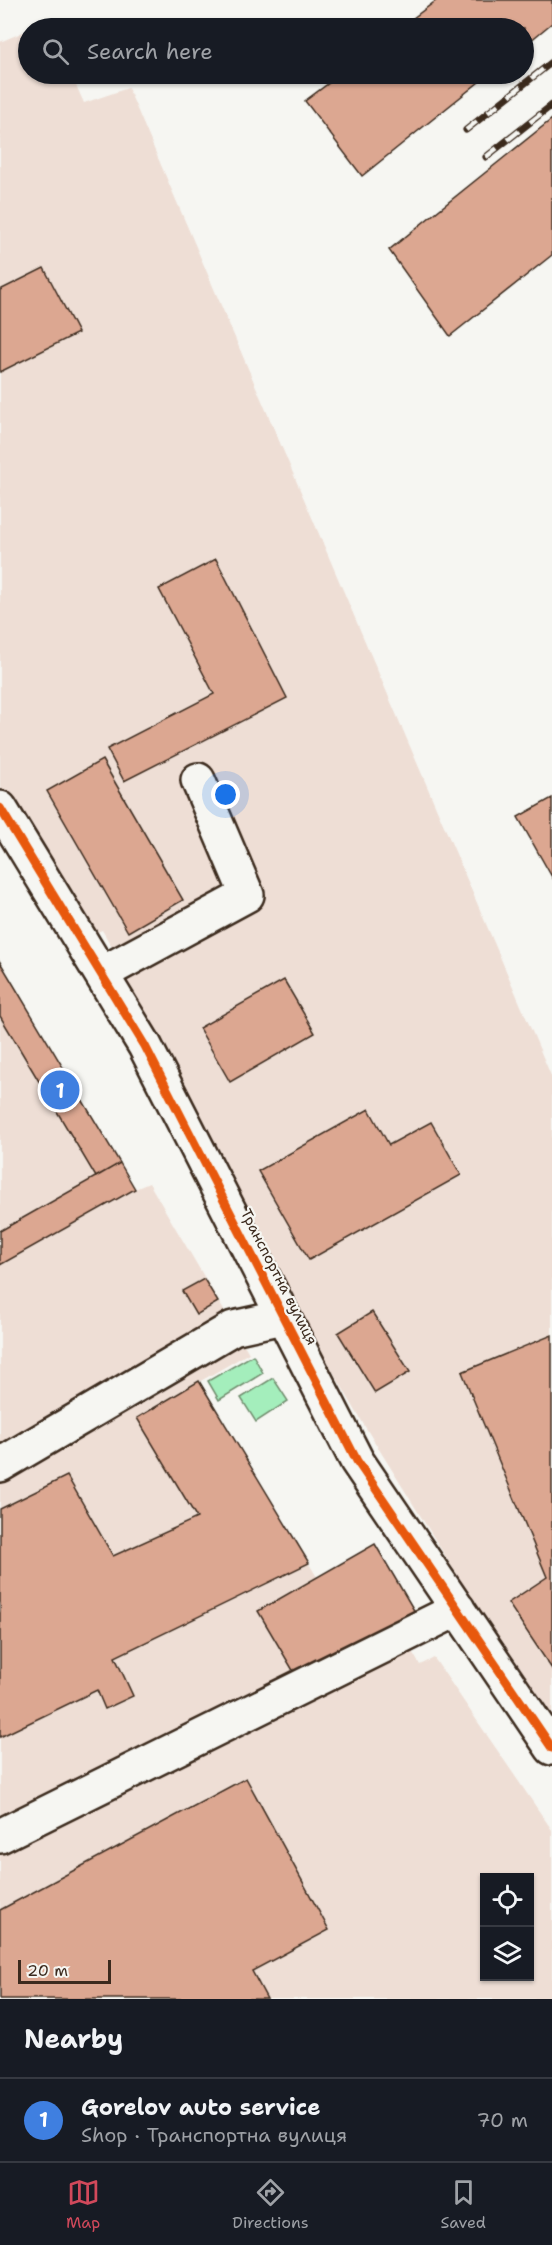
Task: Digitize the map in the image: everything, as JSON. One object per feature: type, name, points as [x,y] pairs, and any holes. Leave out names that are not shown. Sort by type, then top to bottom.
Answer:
[{"type":"street","points":[[101,974],[247,895],[198,780]]},
{"type":"street","name":"Транспортна вулиця","points":[[0,808],[145,1046],[357,1461],[552,1748]]},
{"type":"street","points":[[0,1465],[233,1328],[283,1317]]},
{"type":"street","points":[[0,1836],[458,1610]]},
{"type":"shaded area","points":[[18,34],[18,84],[75,84],[84,103],[128,88],[552,1078],[552,1728],[364,1425],[293,1303],[125,984],[130,978],[102,930],[89,936],[0,787],[0,42]]},
{"type":"shaded area","points":[[0,962],[135,1189],[149,1183],[249,1353],[199,1382],[317,1577],[375,1544],[415,1612],[395,1623],[420,1665],[434,1658],[552,1830],[552,1999],[0,1999]]},
{"type":"green space","points":[[253,1355],[263,1373],[219,1400],[208,1381]]},
{"type":"green space","points":[[273,1378],[288,1401],[256,1422],[241,1398]]},
{"type":"building","points":[[437,0],[552,0],[552,23],[534,38],[534,18],[413,18]]},
{"type":"building","points":[[328,84],[477,84],[362,176],[305,101]]},
{"type":"building","points":[[552,119],[552,255],[450,336],[389,250]]},
{"type":"building","points":[[44,268],[78,333],[0,372],[0,290]]},
{"type":"building","points":[[216,559],[287,698],[124,781],[107,749],[214,694],[159,589]]},
{"type":"building","points":[[102,760],[183,900],[128,932],[47,791]]},
{"type":"building","points":[[552,798],[552,877],[518,817]]},
{"type":"building","points":[[0,962],[120,1163],[96,1177],[0,1016]]},
{"type":"building","points":[[284,980],[315,1033],[230,1082],[199,1028]]},
{"type":"building","points":[[369,1109],[389,1145],[431,1122],[461,1175],[309,1260],[258,1171]]},
{"type":"building","points":[[120,1163],[135,1189],[0,1265],[0,1231]]},
{"type":"building","points":[[204,1279],[218,1302],[196,1315],[182,1291]]},
{"type":"building","points":[[372,1312],[410,1372],[375,1393],[338,1333]]},
{"type":"building","points":[[552,1335],[552,1669],[508,1603],[547,1577],[462,1372]]},
{"type":"building","points":[[199,1381],[309,1563],[115,1657],[133,1696],[105,1709],[97,1690],[0,1737],[0,1509],[67,1476],[113,1556],[197,1518],[137,1418]]},
{"type":"building","points":[[375,1544],[415,1612],[298,1679],[258,1611]]},
{"type":"building","points":[[246,1778],[329,1930],[252,1971],[267,1999],[0,1999],[0,1910]]},
{"type":"railway","points":[[534,76],[552,62]]},
{"type":"railway","points":[[466,130],[524,84]]},
{"type":"railway","points":[[486,157],[552,105]]},
{"type":"cycle path","points":[[0,808],[145,1046],[357,1461],[552,1748]]},
{"type":"place","name":"Gorelov auto service","points":[[60,1090]]}]
